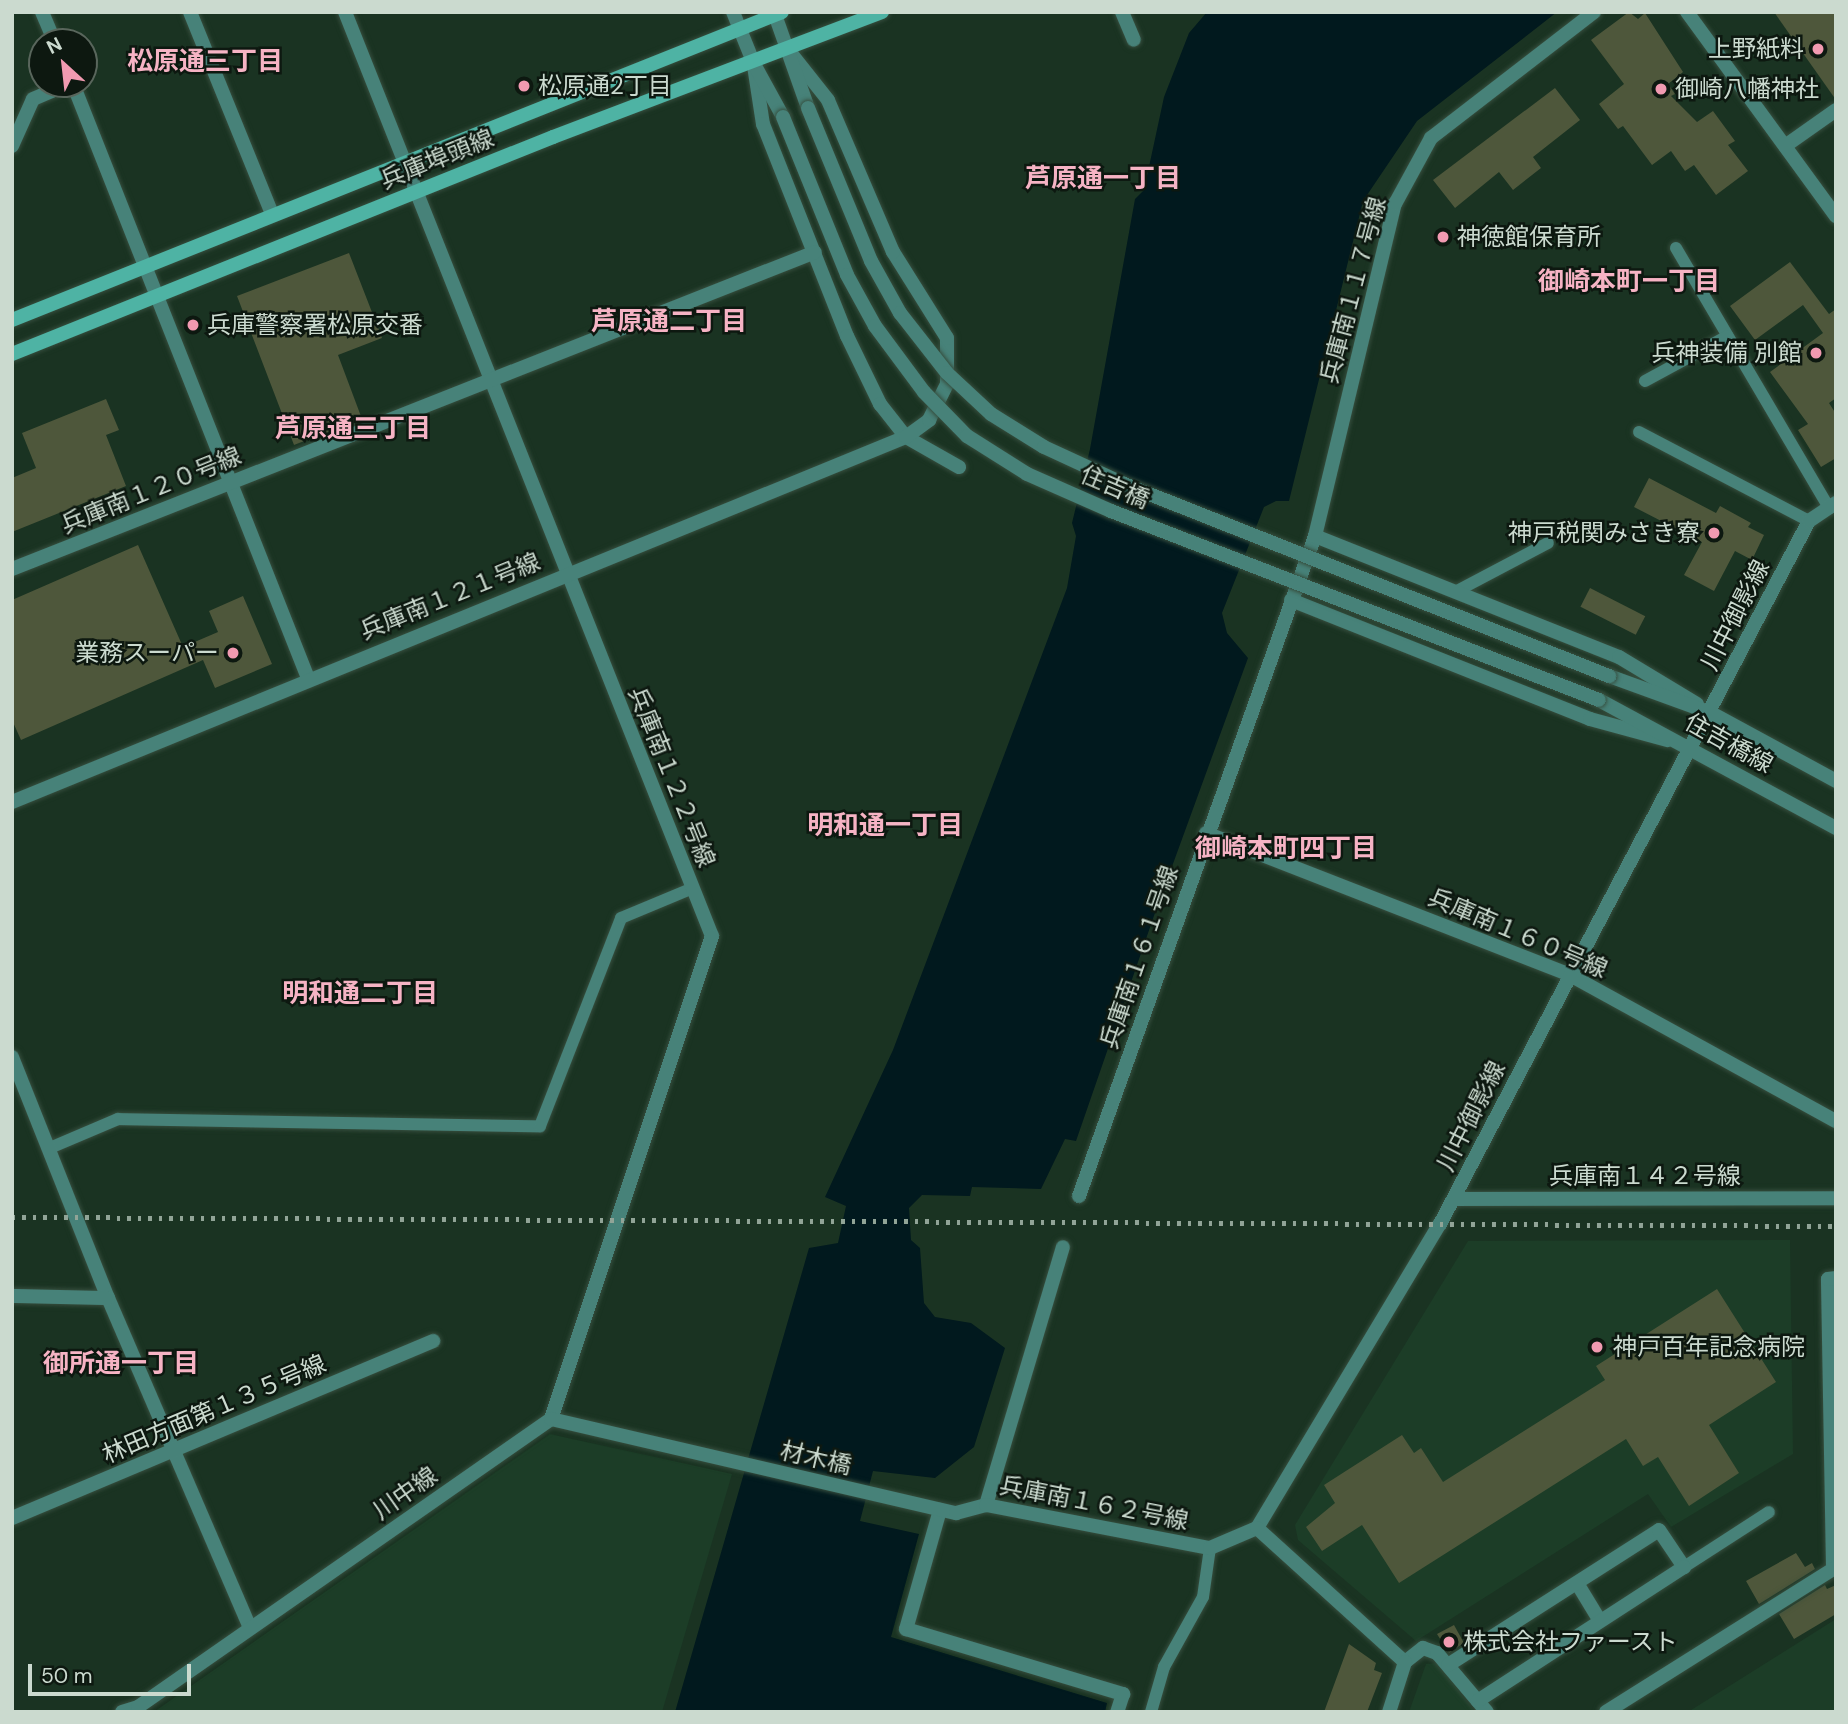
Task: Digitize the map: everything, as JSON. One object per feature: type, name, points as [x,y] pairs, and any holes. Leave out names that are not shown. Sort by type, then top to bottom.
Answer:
[{"type":"main road","name":"兵庫埠頭線","points":[[12,354],[415,193],[789,51],[882,12]]},
{"type":"main road","name":"兵庫埠頭線","points":[[12,320],[777,13]]},
{"type":"street","points":[[190,12],[272,214]]},
{"type":"street","name":"兵庫南１２２号線","points":[[345,12],[489,381],[712,936],[551,1419]]},
{"type":"street","points":[[733,12],[754,64],[763,124],[875,393],[906,436],[959,467]]},
{"type":"street","points":[[1122,12],[1134,40]]},
{"type":"street","name":"兵庫南１１７号線","points":[[1315,536],[1395,204],[1431,138],[1594,12]]},
{"type":"street","points":[[1687,12],[1836,216]]},
{"type":"street","points":[[777,13],[789,51]]},
{"type":"street","name":"住吉橋","points":[[789,51],[808,108],[871,261],[900,313],[947,373],[991,414],[1044,447],[1124,484],[1609,676]]},
{"type":"street","name":"兵庫南１２１号線","points":[[12,802],[308,678],[906,436],[929,420],[947,384],[947,338],[893,252],[828,100],[789,51]]},
{"type":"street","name":"住吉橋","points":[[754,64],[783,117],[847,275],[875,326],[924,392],[967,436],[1027,474],[1111,511],[1599,700]]},
{"type":"street","points":[[12,146],[35,98]]},
{"type":"street","points":[[76,98],[308,678]]},
{"type":"street","points":[[1785,146],[1836,110]]},
{"type":"street","name":"兵庫南１２０号線","points":[[12,569],[815,252]]},
{"type":"street","name":"川中御影線","points":[[1257,1528],[1454,1199],[1570,975],[1711,713],[1809,521],[1833,505]]},
{"type":"street","points":[[1315,536],[1619,657],[1711,713]]},
{"type":"street","name":"兵庫南１６１号線","points":[[1079,1196],[1206,833],[1315,536]]},
{"type":"street","points":[[1291,600],[1590,719],[1692,747]]},
{"type":"street","name":"住吉橋線","points":[[1609,676],[1711,713],[1836,782]]},
{"type":"street","name":"住吉橋線","points":[[1599,700],[1692,747],[1836,828]]},
{"type":"street","name":"兵庫南１６０号線","points":[[1206,833],[1570,975],[1836,1121]]},
{"type":"street","points":[[12,1057],[108,1298],[176,1449],[250,1628]]},
{"type":"street","name":"兵庫南１４２号線","points":[[1454,1199],[1836,1198]]},
{"type":"street","points":[[986,1505],[1063,1247]]},
{"type":"street","points":[[1606,1712],[1834,1568],[1828,1279],[1836,1278]]},
{"type":"street","points":[[12,1296],[108,1298]]},
{"type":"street","name":"林田方面第１３５号線","points":[[12,1518],[433,1341]]},
{"type":"street","name":"材木橋","points":[[551,1419],[879,1497]]},
{"type":"street","name":"川中線","points":[[122,1712],[138,1707],[551,1419]]},
{"type":"street","name":"兵庫南１６２号線","points":[[879,1497],[956,1513],[986,1505],[1210,1548],[1257,1528]]},
{"type":"street","points":[[940,1510],[906,1629],[1123,1694],[1117,1712]]},
{"type":"street","points":[[1257,1528],[1405,1662]]},
{"type":"street","points":[[1389,1712],[1405,1662],[1423,1648],[1437,1653],[1482,1706],[1600,1621],[1684,1567],[1660,1530],[1448,1665]]},
{"type":"street","points":[[1577,1583],[1600,1621]]},
{"type":"lane","points":[[1676,248],[1833,505]]},
{"type":"lane","points":[[1645,381],[1728,336]]},
{"type":"lane","points":[[1639,432],[1809,521]]},
{"type":"lane","points":[[1455,592],[1548,543]]},
{"type":"lane","points":[[50,1148],[118,1119],[540,1126],[621,918],[693,888]]},
{"type":"lane","points":[[1684,1567],[1769,1512]]},
{"type":"lane","points":[[1151,1712],[1164,1667],[1203,1597],[1210,1548]]},
{"type":"shaded area","name":"神戸百年記念病院","points":[[1790,1240],[1793,1454],[1671,1527],[1648,1494],[1416,1641],[1298,1540],[1295,1525],[1468,1241]]},
{"type":"shaded area","points":[[550,1434],[732,1474],[662,1712],[154,1712]]},
{"type":"shaded area","points":[[1836,1619],[1836,1712],[1688,1712]]},
{"type":"shaded area","points":[[1437,1663],[1475,1712],[1409,1712],[1426,1664]]},
{"type":"water","points":[[1207,12],[1557,12],[1417,121],[1363,201],[1289,501],[1276,501],[1264,507],[1222,613],[1227,633],[1248,658],[1170,872],[1161,868],[1149,900],[1156,910],[1076,1141],[1065,1139],[1041,1189],[972,1187],[970,1196],[922,1195],[909,1208],[911,1240],[920,1248],[924,1303],[935,1317],[971,1323],[1005,1348],[974,1447],[935,1478],[873,1471],[860,1521],[919,1534],[891,1637],[1107,1703],[1105,1712],[675,1712],[809,1248],[838,1243],[846,1206],[825,1197],[893,1050],[1067,588],[1076,536],[1072,523],[1090,449],[1135,199],[1144,190],[1164,97],[1189,33]]},
{"type":"building","points":[[1629,12],[1638,19],[1645,13],[1683,72],[1668,84],[1675,94],[1671,96],[1697,122],[1713,111],[1735,141],[1728,145],[1748,171],[1716,195],[1694,165],[1685,171],[1671,151],[1652,165],[1623,126],[1618,129],[1599,104],[1624,84],[1591,40]]},
{"type":"building","name":"上野紙料","points":[[1774,12],[1836,12],[1836,100]]},
{"type":"building","points":[[1555,88],[1580,120],[1533,157],[1541,168],[1513,190],[1499,172],[1455,208],[1433,180]]},
{"type":"building","points":[[349,253],[382,338],[338,355],[362,419],[294,445],[237,296]]},
{"type":"building","points":[[1790,262],[1829,314],[1836,309],[1836,398],[1829,403],[1836,414],[1836,458],[1821,467],[1798,430],[1808,424],[1770,372],[1823,333],[1803,305],[1755,340],[1730,306]]},
{"type":"building","points":[[106,399],[119,430],[106,435],[126,486],[12,532],[12,478],[36,468],[22,433]]},
{"type":"building","name":"神戸税関みさき寮","points":[[1649,478],[1716,513],[1720,506],[1751,523],[1748,527],[1764,535],[1752,560],[1735,551],[1714,591],[1684,575],[1702,542],[1634,507]]},
{"type":"building","points":[[138,545],[183,647],[218,632],[209,611],[243,596],[272,664],[215,688],[203,660],[21,740],[12,720],[12,600]]},
{"type":"building","points":[[1590,588],[1645,616],[1636,635],[1580,607]]},
{"type":"building","name":"神戸百年記念病院","points":[[1717,1289],[1776,1382],[1709,1425],[1739,1473],[1689,1506],[1658,1457],[1643,1466],[1626,1439],[1399,1583],[1362,1525],[1322,1551],[1306,1527],[1335,1503],[1324,1485],[1402,1435],[1414,1453],[1421,1448],[1443,1482],[1605,1380],[1596,1366]]},
{"type":"building","points":[[1796,1553],[1805,1567],[1812,1563],[1815,1569],[1759,1604],[1746,1581]]},
{"type":"building","points":[[1825,1585],[1827,1589],[1836,1585],[1836,1614],[1794,1639],[1779,1614]]},
{"type":"building","points":[[1454,1625],[1464,1643],[1449,1653],[1437,1634]]},
{"type":"building","points":[[1349,1644],[1376,1663],[1374,1670],[1382,1673],[1367,1712],[1324,1712]]},
{"type":"railway","points":[[12,1217],[1836,1226]]},
{"type":"place","name":"上野紙料","points":[[1818,49]]},
{"type":"place","name":"松原通2丁目","points":[[524,86]]},
{"type":"place","name":"御崎八幡神社","points":[[1661,89]]},
{"type":"place","name":"神徳館保育所","points":[[1443,237]]},
{"type":"place","name":"兵庫警察署松原交番","points":[[193,325]]},
{"type":"place","name":"兵神装備 別館","points":[[1816,353]]},
{"type":"place","name":"神戸税関みさき寮","points":[[1714,533]]},
{"type":"place","name":"業務スーパー","points":[[233,653]]},
{"type":"place","name":"神戸百年記念病院","points":[[1597,1347]]},
{"type":"place","name":"株式会社ファースト","points":[[1449,1642]]},
{"type":"district","name":"松原通三丁目","points":[[205,62]]},
{"type":"district","name":"芦原通一丁目","points":[[1103,179]]},
{"type":"district","name":"御崎本町一丁目","points":[[1629,282]]},
{"type":"district","name":"芦原通二丁目","points":[[669,322]]},
{"type":"district","name":"芦原通三丁目","points":[[353,429]]},
{"type":"district","name":"明和通一丁目","points":[[885,826]]},
{"type":"district","name":"御崎本町四丁目","points":[[1286,849]]},
{"type":"district","name":"明和通二丁目","points":[[360,994]]},
{"type":"district","name":"御所通一丁目","points":[[121,1364]]}]
